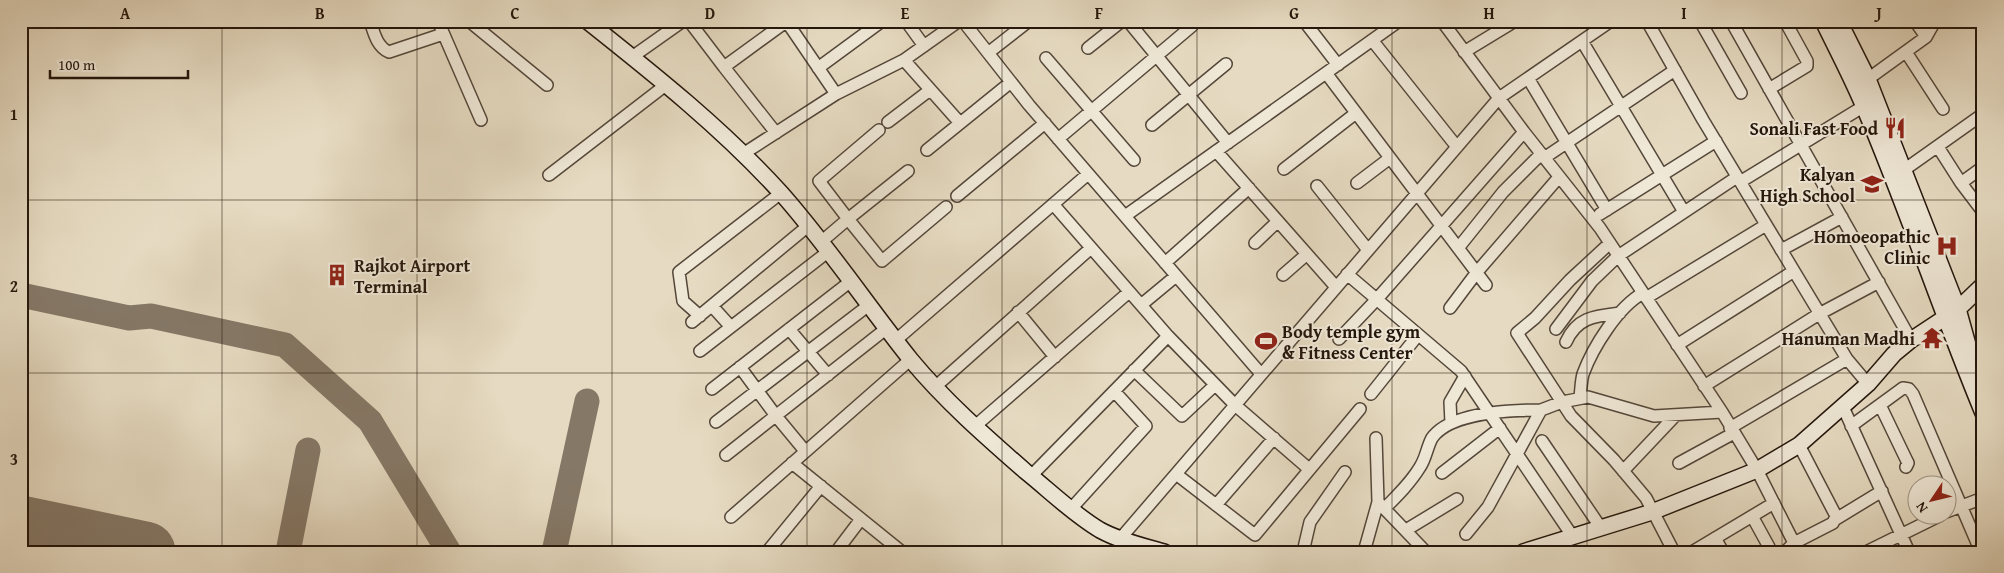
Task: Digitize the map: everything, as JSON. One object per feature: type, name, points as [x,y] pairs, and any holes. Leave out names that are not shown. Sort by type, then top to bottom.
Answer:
[{"type":"street","points":[[370,21],[382,49],[389,52],[443,34]]},
{"type":"street","points":[[438,21],[481,120]]},
{"type":"street","points":[[469,21],[547,85]]},
{"type":"street","points":[[587,21],[667,84],[743,154],[781,194],[825,246],[911,359],[974,427],[1070,510],[1101,530],[1120,539],[1164,552]]},
{"type":"street","points":[[632,57],[683,21]]},
{"type":"street","points":[[689,21],[776,133]]},
{"type":"street","points":[[818,68],[882,21]]},
{"type":"street","points":[[906,21],[924,46]]},
{"type":"street","points":[[743,154],[836,94],[904,60],[958,21]]},
{"type":"street","points":[[963,21],[1058,139],[1261,374]]},
{"type":"street","points":[[988,53],[1029,21]]},
{"type":"street","points":[[1088,48],[1122,21]]},
{"type":"street","points":[[1128,21],[1228,143]]},
{"type":"street","points":[[1304,21],[1338,65]]},
{"type":"street","points":[[1125,216],[1399,21]]},
{"type":"street","points":[[1457,21],[1444,24],[1610,243],[1722,412],[1804,552]]},
{"type":"street","points":[[1464,52],[1515,21]]},
{"type":"street","points":[[1120,539],[1499,98],[1611,21]]},
{"type":"street","points":[[1647,21],[1819,314],[1847,359],[1868,384]]},
{"type":"street","points":[[1700,21],[1741,93]]},
{"type":"street","points":[[1731,21],[1911,340]]},
{"type":"street","points":[[1770,89],[1807,66],[1807,61],[1785,21]]},
{"type":"street","points":[[1823,21],[1870,103],[1904,170],[1958,309],[1976,349],[1983,381]]},
{"type":"street","points":[[1839,21],[1868,79],[1870,103],[1945,318],[1983,413]]},
{"type":"street","points":[[1915,21],[1926,37]]},
{"type":"street","points":[[1868,79],[1926,37],[1935,21]]},
{"type":"street","points":[[724,67],[787,22],[836,94]]},
{"type":"street","points":[[1058,139],[1192,26]]},
{"type":"street","points":[[1372,40],[1457,147]]},
{"type":"street","points":[[1582,42],[1684,212]]},
{"type":"street","points":[[1906,52],[1943,109]]},
{"type":"street","points":[[1046,58],[1134,160]]},
{"type":"street","points":[[904,60],[960,123]]},
{"type":"street","points":[[1152,125],[1226,64]]},
{"type":"street","points":[[1459,247],[1504,192],[1543,156],[1675,70]]},
{"type":"street","points":[[1326,73],[1486,285]]},
{"type":"street","points":[[1528,78],[1606,210]]},
{"type":"street","points":[[927,150],[1011,82]]},
{"type":"street","points":[[549,175],[667,84]]},
{"type":"street","points":[[930,90],[818,181],[882,261],[946,207]]},
{"type":"street","points":[[1556,329],[1592,281],[1618,256],[1684,212],[1870,103]]},
{"type":"street","points":[[1284,169],[1356,113]]},
{"type":"street","points":[[1904,170],[1983,114]]},
{"type":"street","points":[[957,196],[1045,123]]},
{"type":"street","points":[[1338,339],[1376,299],[1524,132]]},
{"type":"street","points":[[1592,219],[1716,141]]},
{"type":"street","points":[[1938,147],[1961,183],[1983,212]]},
{"type":"street","points":[[1216,151],[1336,287]]},
{"type":"street","points":[[1357,183],[1390,158]]},
{"type":"street","points":[[1961,183],[1983,167]]},
{"type":"street","points":[[700,351],[825,246],[848,219],[908,170]]},
{"type":"street","points":[[726,455],[828,375],[891,334],[1088,174]]},
{"type":"street","points":[[1450,308],[1477,272],[1559,177]]},
{"type":"street","points":[[1317,186],[1368,250]]},
{"type":"street","points":[[1165,263],[1249,188]]},
{"type":"street","points":[[781,194],[679,272],[683,301],[696,319],[808,226]]},
{"type":"street","points":[[1053,204],[1140,305],[1215,385],[1309,470]]},
{"type":"street","points":[[1781,250],[1842,217]]},
{"type":"street","points":[[1255,243],[1278,221]]},
{"type":"street","points":[[1580,397],[1582,376],[1590,358],[1610,324],[1631,299],[1644,295],[1766,225]]},
{"type":"street","points":[[1610,243],[1570,280],[1535,318],[1517,333],[1571,416],[1646,498],[1674,552]]},
{"type":"street","points":[[935,387],[1091,248]]},
{"type":"street","points":[[1283,276],[1307,254]]},
{"type":"street","points":[[1677,345],[1794,271]]},
{"type":"street","points":[[1347,274],[1461,371],[1573,537]]},
{"type":"street","points":[[1140,305],[1176,276]]},
{"type":"street","points":[[712,389],[851,282]]},
{"type":"street","points":[[1704,386],[1819,314],[1879,282]]},
{"type":"street","points":[[1523,552],[1652,512],[1757,470],[1799,445],[1868,384],[1894,354],[1911,340],[1958,309],[1983,284]]},
{"type":"street","points":[[974,427],[1129,292]]},
{"type":"street","points":[[716,422],[869,305]]},
{"type":"street","points":[[712,306],[731,326]]},
{"type":"street","points":[[1018,312],[1055,356]]},
{"type":"street","points":[[1566,342],[1571,330],[1594,316],[1620,313]]},
{"type":"street","points":[[789,329],[828,375]]},
{"type":"street","points":[[1371,394],[1418,335]]},
{"type":"street","points":[[1031,476],[1168,336]]},
{"type":"street","points":[[731,517],[911,359]]},
{"type":"street","points":[[1679,463],[1847,359]]},
{"type":"street","points":[[740,368],[805,451]]},
{"type":"street","points":[[1134,370],[1182,416],[1215,385]]},
{"type":"street","points":[[1451,423],[1450,402],[1465,376]]},
{"type":"street","points":[[1851,426],[1903,388],[1909,389],[1913,394],[1981,552]]},
{"type":"street","points":[[1070,510],[1146,426],[1114,391]]},
{"type":"street","points":[[1382,505],[1404,488],[1420,467],[1432,439],[1451,423],[1490,412],[1541,410],[1580,397],[1588,397],[1654,416],[1722,412]]},
{"type":"street","points":[[1880,405],[1908,463],[1906,467]]},
{"type":"street","points":[[1843,407],[1909,552]]},
{"type":"street","points":[[1176,474],[1255,535],[1360,409]]},
{"type":"street","points":[[1466,534],[1488,507],[1541,410]]},
{"type":"street","points":[[1623,471],[1674,416]]},
{"type":"street","points":[[1442,473],[1500,428]]},
{"type":"street","points":[[1216,505],[1274,438]]},
{"type":"street","points":[[1364,552],[1382,505],[1376,438]]},
{"type":"street","points":[[1542,441],[1602,528]]},
{"type":"street","points":[[1799,445],[1836,519]]},
{"type":"street","points":[[792,463],[901,551]]},
{"type":"street","points":[[1303,552],[1310,522],[1345,472]]},
{"type":"street","points":[[768,552],[821,486]]},
{"type":"street","points":[[1785,552],[1797,542],[1834,522],[1882,491]]},
{"type":"street","points":[[1956,508],[1983,498]]},
{"type":"street","points":[[1406,530],[1458,499]]},
{"type":"street","points":[[1692,552],[1774,503]]},
{"type":"street","points":[[1382,505],[1426,552]]},
{"type":"street","points":[[1752,516],[1769,547]]},
{"type":"street","points":[[836,552],[861,519]]},
{"type":"street","points":[[1866,552],[1917,526]]},
{"type":"street","points":[[1716,538],[1723,552]]},
{"type":"taxiway","points":[[21,295],[129,318],[151,316],[285,345],[370,421],[449,552]]},
{"type":"taxiway","points":[[554,552],[587,401]]},
{"type":"taxiway","points":[[288,552],[308,450]]},
{"type":"runway","points":[[21,526],[145,552]]},
{"type":"place","name":"Sonali Fast Food","points":[[1895,128]]},
{"type":"place","name":"Kalyan High School","points":[[1872,184]]},
{"type":"place","name":"Homoeopathic Clinic","points":[[1947,246]]},
{"type":"place","name":"Rajkot Airport Terminal","points":[[337,275]]},
{"type":"place","name":"Hanuman Madhi","points":[[1932,338]]},
{"type":"place","name":"Body temple gym & Fitness Center","points":[[1266,341]]}]
